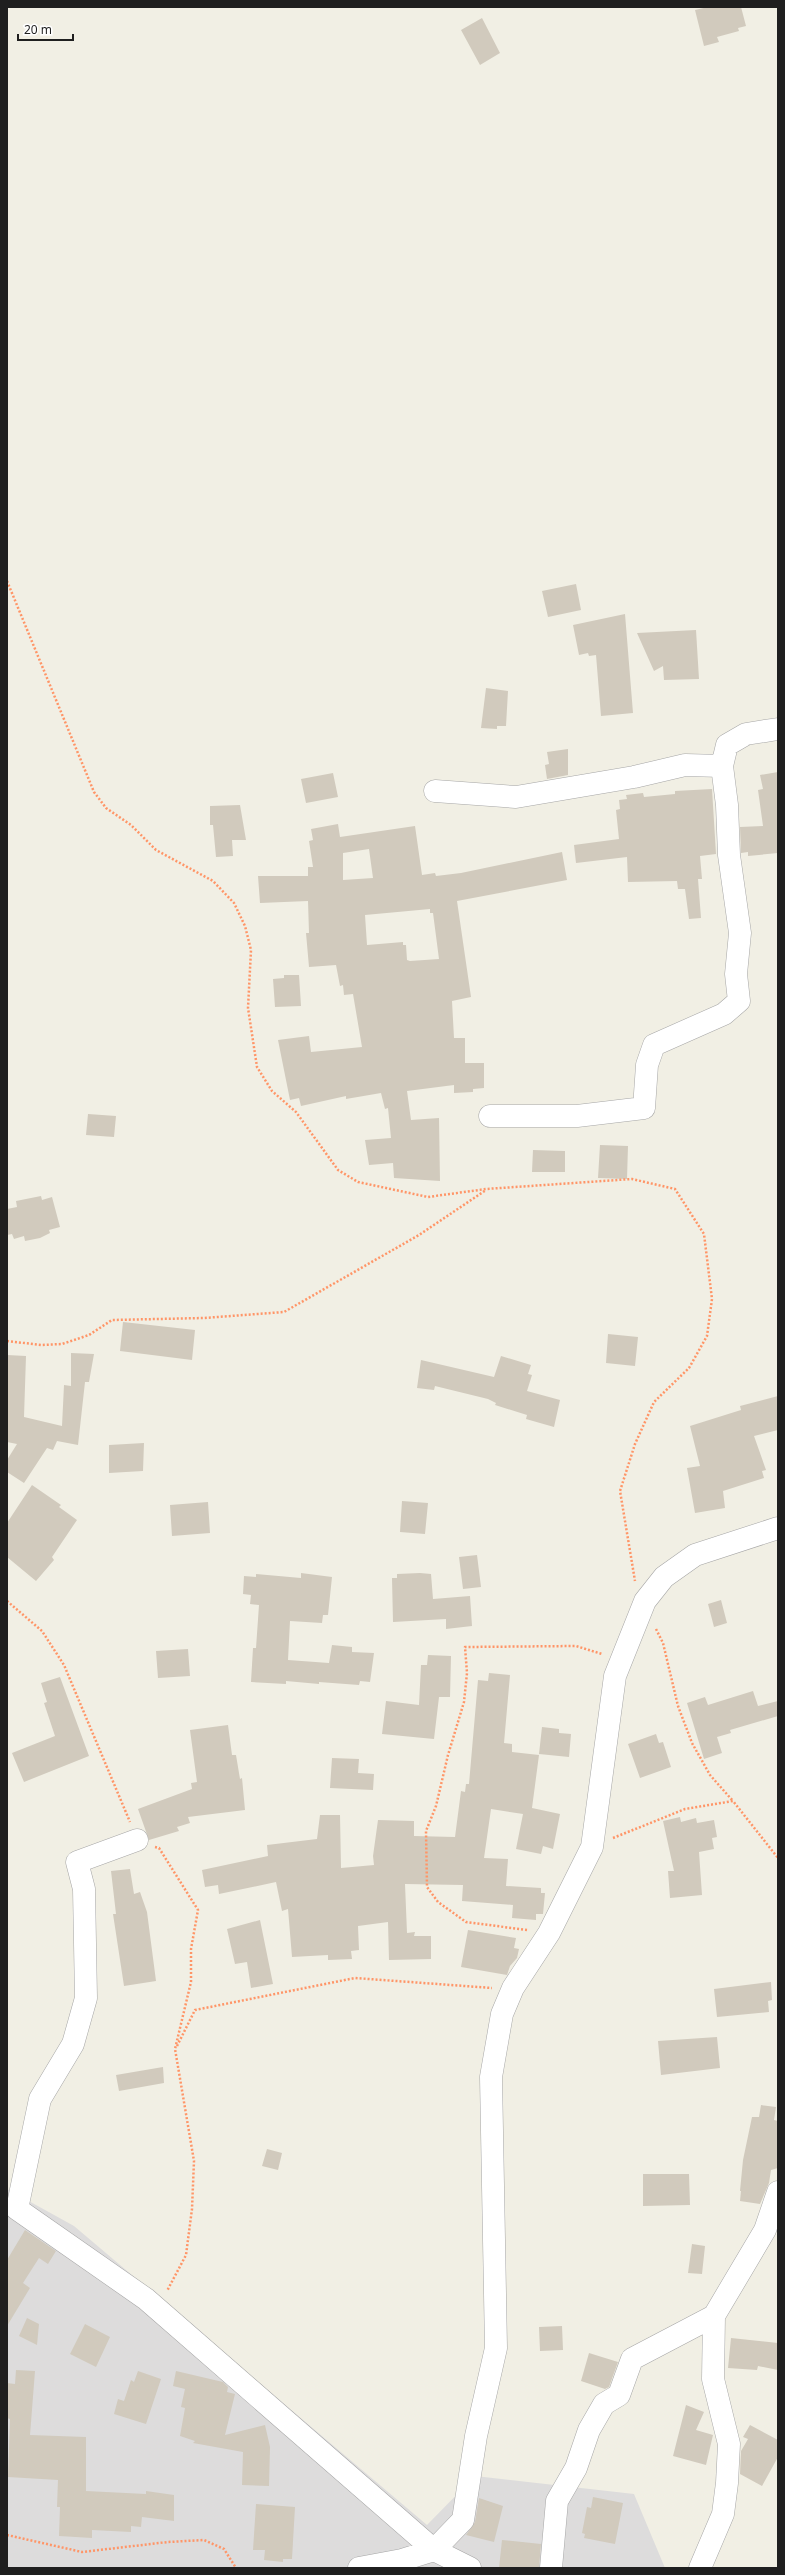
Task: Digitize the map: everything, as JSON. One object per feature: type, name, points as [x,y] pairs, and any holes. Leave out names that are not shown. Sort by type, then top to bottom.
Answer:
[{"type":"street","points":[[490,1116],[552,1114],[577,1116],[644,1108],[647,1065],[654,1045],[724,1014],[740,1001],[736,974],[740,933],[729,854],[727,805],[722,766],[727,745],[746,734],[778,729]]},
{"type":"street","points":[[435,791],[516,797],[634,777],[685,764],[722,766]]},
{"type":"street","points":[[359,2568],[402,2560],[434,2550],[463,2520],[476,2436],[496,2348],[491,2077],[502,2014],[513,1988],[549,1933],[592,1847],[615,1676],[620,1660],[645,1601],[664,1577],[695,1554],[778,1528]]},
{"type":"street","points":[[137,1840],[77,1862],[84,1888],[86,1998],[72,2044],[40,2099],[12,2206],[158,2310],[434,2550],[470,2568]]},
{"type":"street","points":[[700,2568],[723,2514],[727,2483],[729,2444],[713,2379],[714,2316],[765,2230],[778,2192]]},
{"type":"street","points":[[551,2568],[557,2501],[576,2468],[588,2430],[604,2404],[619,2394],[632,2360],[714,2316]]},
{"type":"path","points":[[7,581],[94,792],[106,808],[131,825],[156,850],[213,881],[234,903],[245,926],[251,950],[248,1008],[257,1067],[272,1091],[296,1112],[338,1170],[358,1182],[428,1197],[486,1189],[632,1179],[675,1189],[704,1234],[712,1299],[707,1336],[689,1368],[654,1402],[635,1444],[620,1492],[635,1582],[663,1643],[678,1706],[692,1743],[710,1775],[733,1801],[778,1858]]},
{"type":"path","points":[[7,1341],[41,1345],[62,1344],[89,1335],[112,1320],[204,1318],[284,1312],[419,1235],[486,1189]]},
{"type":"path","points":[[7,1601],[42,1631],[64,1665],[137,1840],[159,1848],[198,1910],[191,1949],[191,1982],[175,2049],[194,2161],[192,2209],[186,2256],[158,2310]]},
{"type":"path","points":[[549,1933],[466,1922],[438,1902],[427,1887],[426,1831],[436,1806],[448,1755],[464,1702],[467,1673],[465,1647],[576,1646],[620,1660]]},
{"type":"path","points":[[592,1847],[685,1809],[733,1801]]},
{"type":"path","points":[[175,2049],[195,2010],[355,1978],[513,1988]]},
{"type":"path","points":[[7,2535],[82,2552],[168,2542],[204,2540],[224,2549],[236,2568]]},
{"type":"shaded area","points":[[7,2189],[74,2226],[427,2525],[475,2476],[634,2494],[665,2568],[7,2568]]},
{"type":"building","points":[[708,7],[741,7],[746,26],[738,28],[739,31],[717,37],[719,42],[704,46],[695,10]]},
{"type":"building","points":[[482,18],[500,53],[480,65],[461,30]]},
{"type":"building","points":[[576,584],[581,610],[548,617],[542,591]]},
{"type":"building","points":[[625,614],[633,713],[601,716],[596,655],[589,656],[588,653],[579,655],[573,625]]},
{"type":"building","points":[[696,630],[699,679],[664,680],[663,666],[654,671],[637,633]]},
{"type":"building","points":[[486,688],[508,691],[506,726],[497,726],[497,729],[481,728]]},
{"type":"building","points":[[568,749],[568,775],[547,779],[545,765],[549,764],[547,752]]},
{"type":"building","points":[[778,772],[778,853],[748,856],[748,852],[741,853],[740,827],[763,826],[758,790],[763,789],[760,775]]},
{"type":"building","points":[[333,773],[338,797],[306,803],[301,779]]},
{"type":"building","points":[[712,789],[716,854],[700,856],[702,879],[698,879],[701,918],[689,919],[685,889],[678,889],[677,881],[628,882],[627,857],[576,863],[574,845],[619,839],[616,810],[620,809],[619,800],[627,799],[626,795],[643,793],[644,797],[675,794],[675,791]]},
{"type":"building","points":[[240,805],[246,840],[232,840],[233,856],[216,857],[213,825],[210,825],[210,806]]},
{"type":"building","points":[[338,824],[340,837],[415,826],[422,875],[435,873],[436,876],[461,873],[562,852],[567,880],[457,901],[471,997],[452,1001],[454,1038],[465,1038],[465,1063],[484,1063],[484,1088],[473,1089],[473,1092],[454,1093],[454,1085],[407,1091],[411,1120],[439,1118],[440,1181],[394,1178],[393,1163],[369,1165],[365,1140],[391,1138],[388,1108],[385,1109],[381,1093],[346,1099],[346,1096],[301,1106],[299,1098],[290,1100],[278,1040],[309,1036],[311,1052],[362,1047],[353,994],[344,995],[343,985],[340,986],[336,965],[309,967],[306,933],[309,933],[308,901],[260,903],[258,876],[308,876],[308,867],[313,867],[309,841],[313,840],[311,829]],"holes":[[[369,849],[373,878],[343,880],[343,853]],[[430,909],[430,913],[433,913],[439,959],[407,960],[406,945],[403,945],[403,942],[367,945],[365,915]]]},
{"type":"building","points":[[284,975],[299,975],[301,1006],[275,1007],[273,979],[284,978]]},
{"type":"building","points":[[88,1114],[116,1116],[114,1137],[86,1135]]},
{"type":"building","points":[[600,1145],[628,1146],[627,1179],[598,1178]]},
{"type":"building","points":[[533,1150],[565,1151],[565,1172],[532,1172]]},
{"type":"building","points":[[41,1196],[42,1200],[52,1197],[60,1227],[49,1230],[50,1233],[40,1238],[25,1241],[24,1236],[14,1239],[12,1234],[7,1235],[7,1209],[17,1207],[16,1201]]},
{"type":"building","points":[[123,1322],[195,1330],[192,1360],[120,1351]]},
{"type":"building","points":[[608,1334],[638,1337],[635,1366],[606,1363]]},
{"type":"building","points":[[71,1353],[94,1354],[89,1382],[85,1382],[78,1445],[57,1441],[53,1450],[47,1448],[24,1483],[7,1472],[7,1460],[17,1444],[7,1442],[7,1355],[26,1356],[24,1417],[62,1426],[64,1385],[71,1386]]},
{"type":"building","points":[[501,1356],[531,1365],[528,1374],[532,1375],[527,1391],[560,1400],[554,1427],[526,1419],[527,1415],[495,1405],[496,1403],[488,1399],[435,1386],[434,1390],[417,1388],[421,1360],[494,1377]]},
{"type":"building","points":[[778,1396],[778,1430],[754,1436],[766,1470],[762,1471],[764,1478],[723,1491],[725,1508],[695,1513],[687,1468],[700,1466],[690,1426],[741,1410],[740,1406]]},
{"type":"building","points":[[144,1443],[143,1471],[109,1473],[109,1445]]},
{"type":"building","points":[[32,1485],[61,1505],[59,1507],[77,1520],[52,1557],[54,1560],[36,1581],[7,1557],[7,1523]]},
{"type":"building","points":[[402,1501],[428,1503],[425,1534],[400,1532]]},
{"type":"building","points":[[208,1502],[210,1533],[172,1536],[170,1505]]},
{"type":"building","points":[[477,1555],[481,1587],[463,1589],[459,1557]]},
{"type":"building","points":[[301,1573],[332,1577],[328,1615],[323,1615],[322,1623],[290,1621],[288,1660],[329,1663],[332,1645],[352,1647],[352,1652],[374,1653],[370,1682],[360,1681],[359,1685],[286,1681],[286,1684],[251,1682],[253,1648],[256,1648],[259,1605],[250,1604],[251,1595],[243,1594],[244,1576],[256,1577],[256,1574],[301,1578]]},
{"type":"building","points":[[397,1574],[431,1574],[433,1599],[470,1596],[472,1626],[446,1629],[446,1619],[393,1622],[392,1578],[397,1578]]},
{"type":"building","points":[[721,1600],[727,1623],[714,1627],[708,1604]]},
{"type":"building","points":[[188,1649],[190,1676],[158,1678],[156,1651]]},
{"type":"building","points":[[428,1655],[451,1656],[450,1697],[439,1697],[434,1739],[382,1734],[386,1701],[419,1705],[421,1665],[427,1665]]},
{"type":"building","points":[[489,1673],[510,1675],[504,1743],[512,1744],[512,1752],[539,1755],[532,1808],[560,1814],[553,1849],[543,1846],[541,1854],[516,1849],[523,1814],[491,1809],[484,1858],[508,1859],[506,1886],[541,1888],[541,1893],[545,1893],[543,1914],[536,1914],[536,1920],[512,1918],[513,1905],[462,1901],[463,1885],[405,1884],[407,1933],[415,1932],[414,1936],[431,1936],[431,1959],[389,1960],[388,1922],[358,1926],[359,1950],[351,1951],[352,1959],[328,1960],[328,1955],[292,1957],[288,1909],[282,1911],[276,1882],[219,1894],[218,1885],[205,1887],[202,1870],[268,1856],[267,1845],[317,1839],[320,1815],[340,1815],[341,1868],[374,1865],[373,1856],[378,1820],[414,1821],[414,1836],[455,1837],[461,1791],[465,1792],[466,1784],[469,1784],[478,1680],[488,1681]]},
{"type":"building","points":[[60,1677],[89,1756],[24,1782],[12,1753],[55,1736],[44,1703],[47,1702],[41,1683]]},
{"type":"building","points":[[753,1691],[758,1706],[778,1701],[778,1716],[730,1730],[731,1733],[717,1737],[722,1753],[704,1759],[687,1703],[705,1697],[708,1705]]},
{"type":"building","points":[[228,1725],[232,1755],[236,1755],[240,1779],[242,1778],[245,1810],[188,1817],[190,1823],[177,1827],[179,1831],[149,1840],[138,1809],[192,1789],[191,1783],[197,1782],[190,1730]]},
{"type":"building","points":[[542,1727],[559,1729],[559,1733],[571,1734],[569,1757],[539,1754]]},
{"type":"building","points":[[656,1734],[659,1743],[663,1742],[671,1767],[640,1778],[628,1744]]},
{"type":"building","points":[[332,1758],[359,1759],[358,1773],[374,1774],[373,1790],[330,1788]]},
{"type":"building","points":[[680,1817],[681,1822],[696,1818],[697,1823],[714,1820],[717,1837],[712,1838],[714,1849],[699,1852],[702,1895],[670,1898],[668,1871],[674,1871],[663,1821]]},
{"type":"building","points":[[130,1869],[134,1894],[140,1892],[147,1912],[156,1981],[124,1986],[113,1914],[116,1914],[111,1871]]},
{"type":"building","points":[[260,1920],[273,1984],[251,1988],[247,1962],[235,1964],[227,1929]]},
{"type":"building","points":[[468,1930],[516,1938],[514,1948],[519,1949],[517,1958],[510,1966],[507,1975],[461,1967]]},
{"type":"building","points":[[771,1982],[772,2000],[768,2001],[769,2012],[717,2017],[714,1989]]},
{"type":"building","points":[[717,2037],[720,2068],[661,2075],[658,2041]]},
{"type":"building","points":[[163,2067],[164,2083],[119,2091],[116,2075]]},
{"type":"building","points":[[761,2105],[776,2107],[774,2120],[778,2121],[778,2168],[771,2170],[769,2183],[760,2204],[740,2201],[740,2191],[743,2160],[752,2117],[759,2117]]},
{"type":"building","points":[[267,2149],[282,2153],[278,2170],[262,2166]]},
{"type":"building","points":[[643,2174],[689,2174],[690,2205],[643,2206]]},
{"type":"building","points":[[25,2230],[56,2251],[48,2264],[39,2258],[23,2283],[30,2288],[7,2326],[7,2260]]},
{"type":"building","points":[[692,2244],[705,2246],[702,2274],[688,2273]]},
{"type":"building","points":[[27,2318],[39,2324],[37,2345],[19,2336]]},
{"type":"building","points":[[85,2324],[110,2337],[96,2367],[70,2354]]},
{"type":"building","points":[[562,2326],[563,2350],[540,2351],[539,2327]]},
{"type":"building","points":[[731,2338],[778,2343],[778,2370],[758,2366],[757,2370],[728,2368]]},
{"type":"building","points":[[589,2353],[618,2362],[609,2387],[605,2389],[581,2381]]},
{"type":"building","points":[[16,2370],[35,2371],[30,2435],[86,2437],[86,2491],[146,2494],[146,2491],[174,2495],[174,2521],[142,2517],[141,2527],[131,2526],[131,2532],[92,2530],[92,2538],[59,2536],[60,2507],[57,2507],[58,2480],[8,2477],[10,2419],[7,2418],[7,2383],[15,2384]]},
{"type":"building","points":[[138,2371],[161,2379],[146,2424],[114,2414],[118,2399],[124,2401],[131,2380],[134,2382]]},
{"type":"building","points":[[176,2371],[223,2382],[228,2387],[227,2392],[235,2394],[225,2435],[265,2425],[270,2447],[269,2486],[242,2485],[243,2452],[193,2443],[195,2441],[180,2436],[185,2408],[181,2407],[185,2389],[173,2386]]},
{"type":"building","points":[[686,2405],[704,2412],[696,2430],[713,2435],[706,2465],[673,2456]]},
{"type":"building","points":[[750,2425],[778,2440],[778,2457],[762,2486],[740,2474],[741,2451],[748,2439],[743,2437]]},
{"type":"building","points":[[593,2497],[623,2503],[615,2544],[584,2538],[585,2534],[582,2533],[587,2507],[591,2508]]},
{"type":"building","points":[[479,2498],[503,2506],[494,2542],[466,2535],[475,2522]]},
{"type":"building","points":[[256,2504],[295,2507],[292,2559],[283,2559],[283,2562],[264,2560],[265,2550],[253,2550]]},
{"type":"building","points":[[502,2540],[541,2544],[539,2568],[499,2568]]}]
